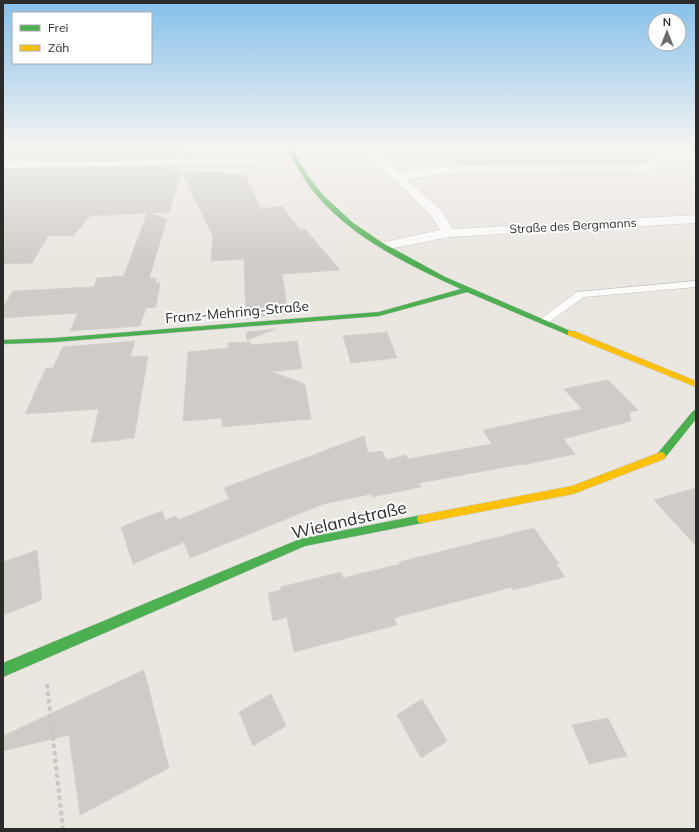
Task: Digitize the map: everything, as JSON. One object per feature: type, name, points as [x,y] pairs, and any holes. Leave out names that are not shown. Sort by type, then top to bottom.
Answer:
[{"type":"street","points":[[309,185],[332,208],[360,230],[385,246],[470,289],[544,322],[696,384]]},
{"type":"street","points":[[405,185],[436,213],[449,234]]},
{"type":"street","name":"Straße des Bergmanns","points":[[385,246],[408,240],[449,234],[696,219]]},
{"type":"street","name":"Franz-Mehring-Straße","points":[[3,342],[379,314],[470,289]]},
{"type":"street","name":"Wielandstraße","points":[[3,670],[304,542],[573,490],[661,457],[696,414]]},
{"type":"lane","points":[[544,322],[581,294],[696,284]]},
{"type":"path","points":[[44,653],[63,829]]},
{"type":"building","points":[[3,185],[177,185],[169,212],[149,213],[167,219],[149,278],[156,278],[155,283],[160,283],[156,307],[146,308],[140,326],[70,331],[78,313],[3,318],[3,307],[13,291],[94,287],[97,278],[124,276],[147,213],[90,216],[73,236],[48,236],[32,263],[3,264]]},
{"type":"building","points":[[188,185],[250,185],[261,209],[282,206],[300,230],[305,229],[340,270],[282,274],[288,314],[246,318],[244,259],[211,261],[213,236]]},
{"type":"building","points":[[276,329],[247,340],[246,332]]},
{"type":"building","points":[[387,332],[397,358],[351,363],[343,336]]},
{"type":"building","points":[[135,341],[130,357],[148,356],[134,438],[91,443],[99,409],[25,414],[46,368],[53,368],[63,347]]},
{"type":"building","points":[[297,341],[302,368],[272,372],[305,384],[311,419],[222,427],[222,418],[183,421],[188,352],[228,348],[228,343],[250,342],[251,345]]},
{"type":"building","points":[[608,380],[638,410],[629,412],[631,421],[563,439],[575,454],[523,465],[419,483],[421,487],[372,497],[371,494],[323,504],[190,558],[184,542],[133,564],[121,527],[162,511],[165,520],[176,516],[178,520],[229,499],[224,488],[364,436],[368,453],[382,451],[386,460],[406,455],[408,459],[492,444],[483,430],[582,409],[564,389]]},
{"type":"building","points":[[696,488],[696,546],[654,500]]},
{"type":"building","points":[[534,528],[559,564],[556,564],[565,577],[513,590],[512,587],[394,618],[397,625],[294,652],[287,617],[273,621],[268,593],[281,590],[281,587],[341,572],[343,578],[400,564],[399,562]]},
{"type":"building","points":[[37,550],[42,600],[3,615],[3,562]]},
{"type":"building","points":[[144,670],[169,768],[80,815],[69,735],[3,751],[3,736]]},
{"type":"building","points":[[271,694],[286,726],[253,746],[239,712]]},
{"type":"building","points":[[422,699],[447,741],[421,758],[397,715]]},
{"type":"building","points":[[608,718],[627,756],[589,764],[572,725]]},
{"type":"traffic: fast","points":[[311,185],[327,203],[351,224],[379,244],[410,262],[476,293],[571,333]]},
{"type":"traffic: fast","points":[[3,342],[55,340],[379,314],[470,289]]},
{"type":"traffic: fast","points":[[661,456],[696,413]]},
{"type":"traffic: fast","points":[[3,670],[304,542],[422,519]]},
{"type":"traffic: slow","points":[[571,333],[696,384]]},
{"type":"traffic: slow","points":[[422,519],[573,490],[661,456]]}]
